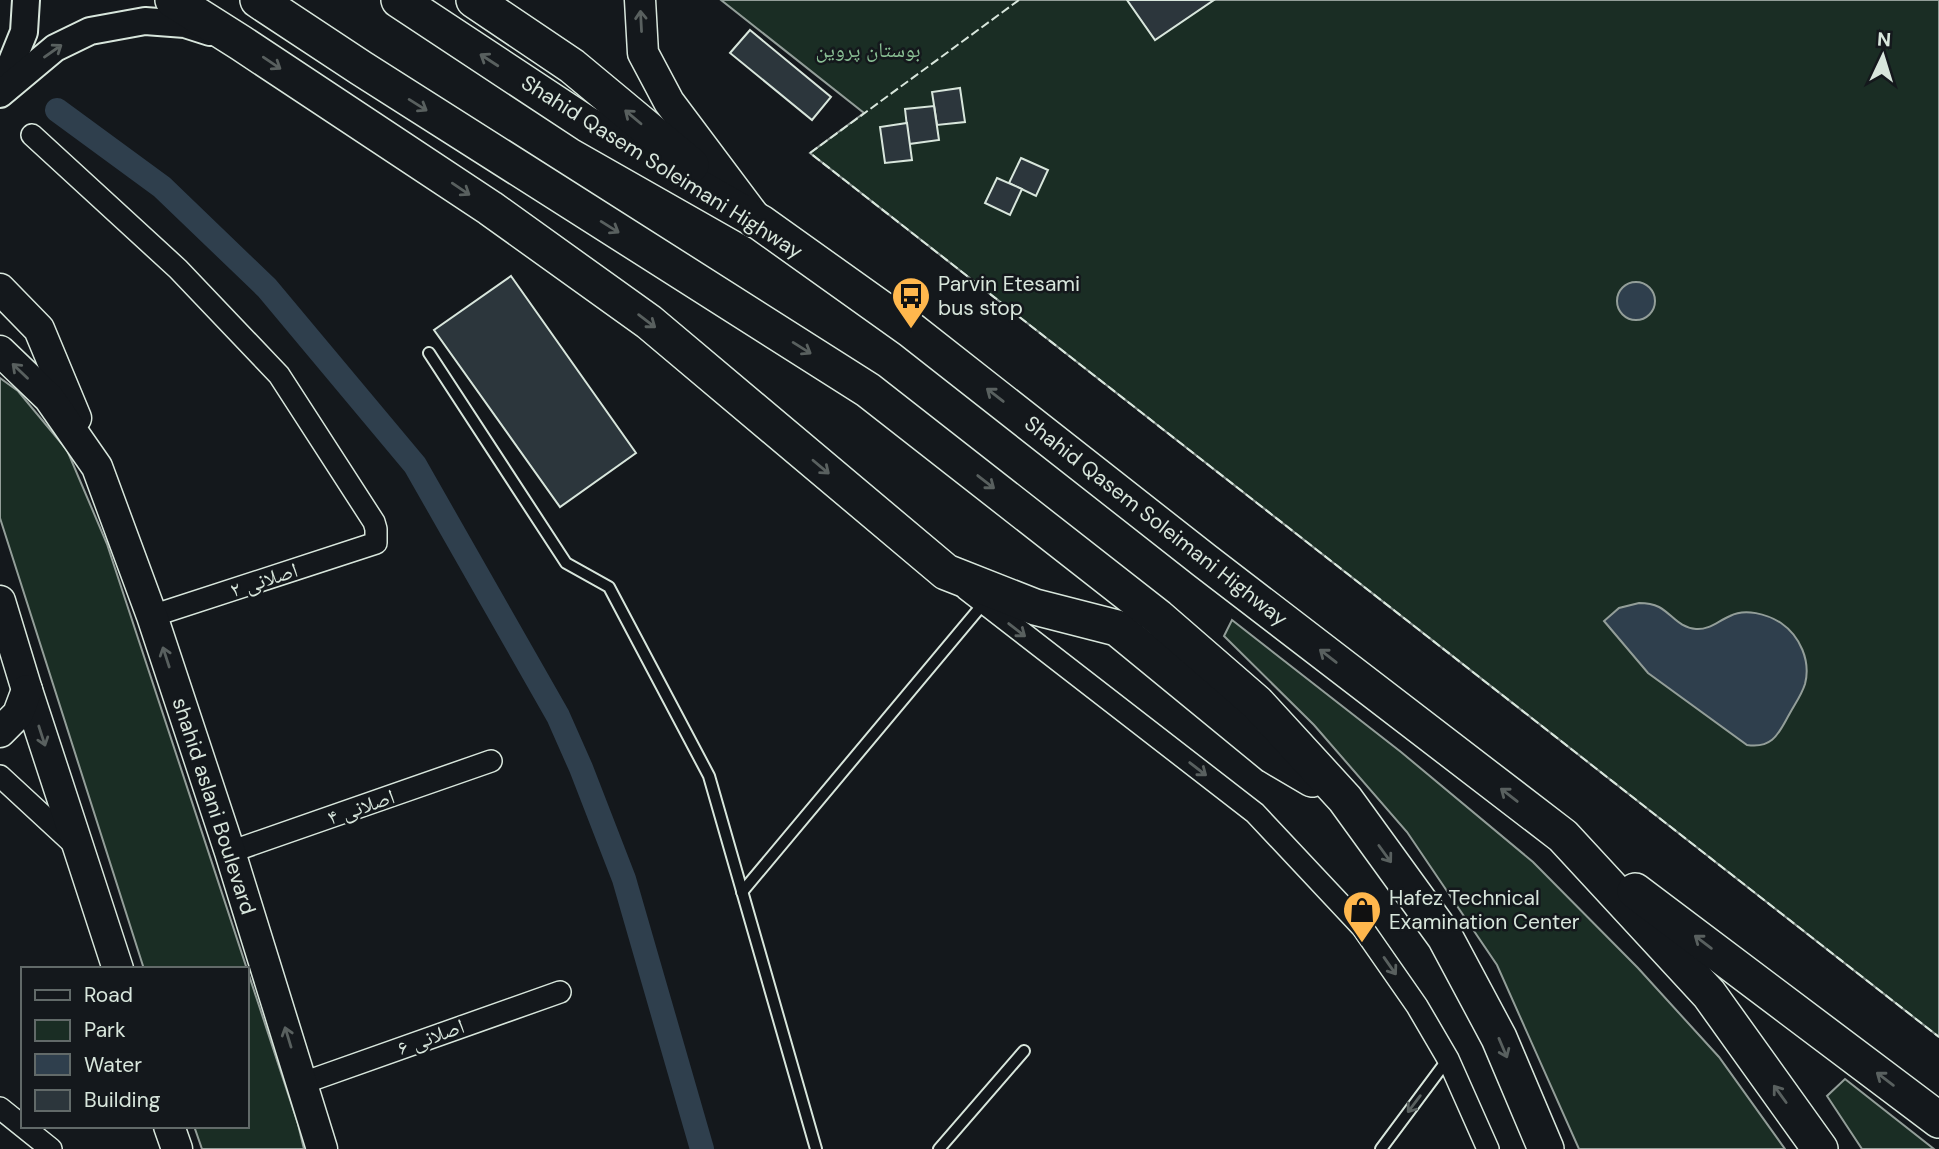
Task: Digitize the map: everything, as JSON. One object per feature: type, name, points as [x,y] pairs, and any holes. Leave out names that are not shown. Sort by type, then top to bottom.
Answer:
[{"type":"highway","points":[[173,0],[490,208],[649,322],[946,572],[1035,607],[1117,628],[1273,756],[1345,799]]},
{"type":"highway","points":[[258,0],[372,76],[868,390],[1158,617],[1257,703],[1345,799],[1445,937],[1499,1038],[1546,1149]]},
{"type":"highway","name":"Shahid Qasem Soleimani Highway","points":[[399,0],[587,124],[761,223],[911,330],[1205,561],[1563,836],[1709,994],[1820,1149]]},
{"type":"highway","points":[[474,0],[572,66],[761,223]]},
{"type":"highway","points":[[1563,836],[1939,1120]]},
{"type":"main road","points":[[640,0],[643,53],[669,102],[761,223]]},
{"type":"main road","name":"shahid aslani Boulevard","points":[[0,289],[40,329],[97,467],[152,616],[230,852],[322,1149]]},
{"type":"main road","name":"shahid aslani Boulevard","points":[[0,351],[48,398],[97,467]]},
{"type":"main road","points":[[0,601],[117,967]]},
{"type":"main road","points":[[0,732],[18,714],[27,690]]},
{"type":"main road","points":[[170,1128],[177,1149]]},
{"type":"street","points":[[0,93],[24,32],[26,0]]},
{"type":"street","points":[[0,93],[55,48],[90,31],[145,21],[185,24],[241,43]]},
{"type":"street","name":"اصلانی ۲","points":[[32,135],[178,269],[279,375],[376,529],[376,543],[152,616]]},
{"type":"street","points":[[946,572],[983,604],[1255,813],[1362,927],[1417,1006],[1448,1059],[1488,1149]]},
{"type":"street","name":"اصلانی ۴","points":[[230,852],[491,761]]},
{"type":"street","points":[[0,776],[79,850]]},
{"type":"street","name":"اصلانی ۶","points":[[303,1083],[560,992]]},
{"type":"street","points":[[0,1108],[21,1125]]},
{"type":"street","points":[[25,1128],[51,1149]]},
{"type":"lane","points":[[429,353],[566,563],[609,587],[709,776],[816,1149]]},
{"type":"lane","points":[[742,892],[983,604]]},
{"type":"lane","points":[[939,1149],[1024,1051]]},
{"type":"lane","points":[[1381,1149],[1448,1059]]},
{"type":"green space","name":"بوستان پروین","points":[[721,0],[1939,0],[1939,1037],[810,153],[864,113]]},
{"type":"green space","points":[[0,378],[18,391],[67,450],[107,544],[246,967],[143,967],[0,518]]},
{"type":"green space","points":[[1232,620],[1401,752],[1533,862],[1638,968],[1719,1057],[1785,1149],[1579,1149],[1497,965],[1407,832],[1314,725],[1224,636]]},
{"type":"green space","points":[[248,972],[304,1149],[202,1149],[195,1128],[248,1128]]},
{"type":"green space","points":[[1845,1079],[1934,1149],[1862,1149],[1827,1096]]},
{"type":"water","points":[[1636,282],[1649,288],[1655,301],[1649,314],[1636,320],[1623,314],[1617,301],[1623,288]]},
{"type":"water","points":[[1639,603],[1659,607],[1690,628],[1705,628],[1736,614],[1749,612],[1769,617],[1788,628],[1799,642],[1805,658],[1805,684],[1782,727],[1770,742],[1756,746],[1747,745],[1648,673],[1604,621],[1619,608]]},
{"type":"building","points":[[1127,0],[1214,0],[1155,40]]},
{"type":"building","points":[[750,30],[831,97],[812,120],[730,53]]},
{"type":"building","points":[[960,88],[965,122],[937,125],[932,92]]},
{"type":"building","points":[[934,106],[939,140],[909,144],[905,109]]},
{"type":"building","points":[[907,123],[912,160],[885,163],[880,127]]},
{"type":"building","points":[[1021,158],[1048,170],[1036,196],[1009,183]]},
{"type":"building","points":[[997,178],[1022,189],[1010,215],[985,203]]},
{"type":"building","points":[[511,276],[636,453],[560,507],[434,330]]},
{"type":"waterway","points":[[57,110],[162,187],[267,288],[415,465],[558,716],[581,768],[624,879],[702,1149]]},
{"type":"fence","points":[[1019,0],[810,153],[1939,1037]]},
{"type":"place","name":"Parvin Etesami bus stop","points":[[911,330]]},
{"type":"place","name":"Hafez Technical Examination Center","points":[[1362,944]]}]
